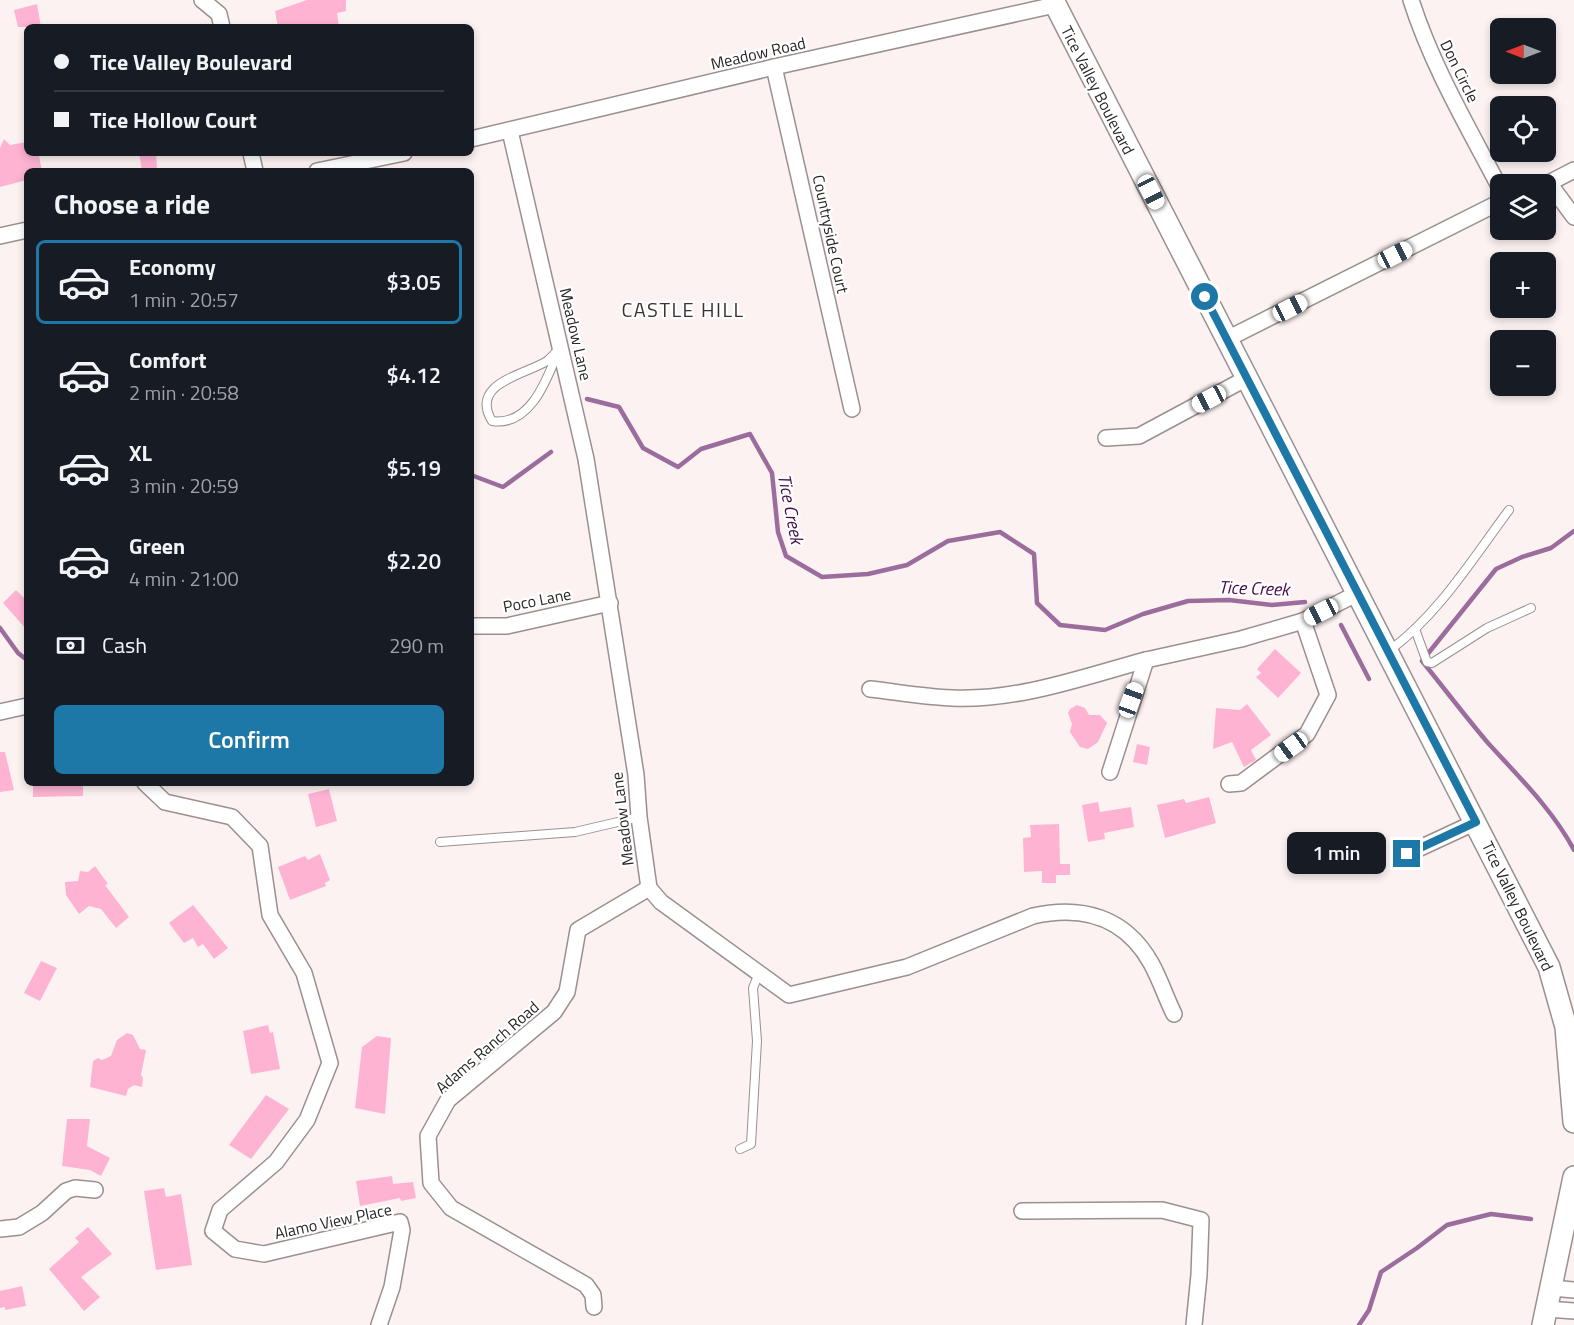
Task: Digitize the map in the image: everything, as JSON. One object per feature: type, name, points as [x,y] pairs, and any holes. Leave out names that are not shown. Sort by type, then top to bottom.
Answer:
[{"type":"street","points":[[202,0],[219,14],[221,24]]},
{"type":"street","name":"Don Circle","points":[[1411,0],[1420,29],[1448,89],[1493,174]]},
{"type":"street","name":"Meadow Road","points":[[474,138],[1054,3]]},
{"type":"street","name":"Tice Valley Boulevard","points":[[1054,3],[1389,651],[1549,967],[1563,1016],[1572,1060],[1574,1122]]},
{"type":"street","name":"Countryside Court","points":[[774,67],[852,409]]},
{"type":"street","name":"Meadow Lane","points":[[510,131],[586,459],[636,775],[639,817],[649,888]]},
{"type":"street","points":[[336,168],[390,156]]},
{"type":"street","points":[[1556,180],[1574,171]]},
{"type":"street","points":[[1556,195],[1574,218]]},
{"type":"street","points":[[1227,339],[1490,207]]},
{"type":"street","points":[[0,236],[24,231]]},
{"type":"street","points":[[1106,438],[1138,436],[1247,378]]},
{"type":"street","points":[[870,689],[953,698],[1002,695],[1044,688],[1146,660],[1241,639],[1303,621],[1358,593]]},
{"type":"street","name":"Poco Lane","points":[[474,626],[507,626],[610,603]]},
{"type":"street","points":[[1229,784],[1241,783],[1307,734],[1328,695],[1303,621]]},
{"type":"street","points":[[1110,772],[1146,660]]},
{"type":"street","points":[[0,712],[24,707]]},
{"type":"street","name":"Alamo View Place","points":[[148,786],[165,802],[232,817],[260,846],[270,915],[304,973],[330,1063],[307,1120],[276,1162],[220,1210],[213,1231],[235,1249],[264,1254],[400,1222],[402,1230],[392,1287],[379,1325]]},
{"type":"street","points":[[1407,854],[1476,822]]},
{"type":"street","points":[[649,888],[661,902],[789,995],[907,967],[1033,916],[1079,912],[1106,920],[1121,929],[1137,945],[1151,963],[1174,1014]]},
{"type":"street","name":"Adams Ranch Road","points":[[594,1307],[593,1295],[586,1285],[451,1208],[431,1183],[428,1136],[448,1100],[554,1012],[567,992],[578,930],[649,888]]},
{"type":"street","points":[[1547,1307],[1574,1177]]},
{"type":"street","points":[[0,1229],[19,1227],[42,1213],[66,1191],[75,1188],[94,1190]]},
{"type":"street","points":[[1022,1211],[1162,1210],[1201,1220],[1194,1325]]},
{"type":"street","points":[[1547,1307],[1574,1290]]},
{"type":"street","points":[[1547,1307],[1574,1311]]},
{"type":"lane","points":[[561,347],[547,378],[528,410],[516,418],[500,422],[492,421],[487,413],[487,404],[488,396],[494,387],[548,360],[561,347]]},
{"type":"lane","points":[[1389,651],[1430,614],[1509,510]]},
{"type":"lane","points":[[1415,629],[1427,662],[1432,663],[1487,628],[1531,608]]},
{"type":"lane","points":[[440,842],[575,832],[639,817]]},
{"type":"lane","points":[[740,1149],[751,1144],[757,1041],[753,988],[759,973]]},
{"type":"building","points":[[307,0],[346,0],[346,11],[337,13],[339,24],[277,24],[275,11]]},
{"type":"building","points":[[37,4],[40,24],[24,24],[24,27],[18,27],[14,10]]},
{"type":"building","points":[[4,139],[10,145],[24,143],[24,156],[39,156],[41,168],[24,168],[24,181],[0,187],[0,148]]},
{"type":"building","points":[[140,156],[156,156],[157,168],[142,168]]},
{"type":"building","points":[[16,590],[24,598],[24,627],[3,603]]},
{"type":"building","points":[[1275,649],[1301,673],[1278,698],[1256,677],[1261,673],[1257,669]]},
{"type":"building","points":[[1247,704],[1271,735],[1251,750],[1256,760],[1244,767],[1232,742],[1213,749],[1216,708],[1240,710]]},
{"type":"building","points":[[1077,705],[1085,708],[1089,715],[1100,715],[1107,723],[1098,742],[1088,749],[1080,747],[1070,732],[1072,724],[1068,713]]},
{"type":"building","points":[[1137,744],[1150,747],[1147,765],[1133,762]]},
{"type":"building","points":[[0,752],[5,752],[14,790],[0,792]]},
{"type":"building","points":[[33,786],[83,786],[83,796],[33,797]]},
{"type":"building","points":[[329,789],[337,821],[316,827],[308,794]]},
{"type":"building","points":[[1209,797],[1216,823],[1165,838],[1157,805],[1184,799],[1186,803]]},
{"type":"building","points":[[1098,802],[1100,812],[1131,807],[1134,827],[1104,833],[1105,839],[1088,842],[1082,805]]},
{"type":"building","points":[[1059,824],[1060,864],[1070,864],[1070,875],[1056,875],[1056,883],[1042,883],[1042,871],[1024,872],[1023,838],[1031,837],[1030,825]]},
{"type":"building","points":[[320,854],[330,880],[325,883],[326,886],[290,900],[278,867],[305,856],[308,860]]},
{"type":"building","points":[[95,866],[108,884],[105,885],[129,917],[116,928],[101,909],[89,906],[79,914],[66,895],[65,882],[78,881],[80,871],[88,872]]},
{"type":"building","points":[[193,905],[228,948],[214,959],[203,944],[198,947],[193,938],[184,943],[169,923]]},
{"type":"building","points":[[41,961],[57,968],[40,1001],[24,993]]},
{"type":"building","points":[[268,1025],[270,1033],[273,1032],[280,1069],[251,1074],[243,1031]]},
{"type":"building","points":[[127,1033],[133,1035],[140,1049],[146,1050],[141,1075],[142,1087],[134,1085],[128,1089],[126,1096],[90,1087],[93,1061],[111,1056],[117,1040]]},
{"type":"building","points":[[377,1036],[391,1038],[385,1114],[355,1108],[362,1047]]},
{"type":"building","points":[[266,1095],[289,1109],[251,1159],[229,1145]]},
{"type":"building","points":[[67,1119],[90,1119],[87,1146],[110,1158],[101,1176],[90,1170],[62,1166]]},
{"type":"building","points":[[392,1176],[393,1184],[413,1182],[416,1198],[401,1201],[400,1198],[360,1206],[356,1181]]},
{"type":"building","points":[[164,1188],[166,1197],[181,1194],[192,1265],[156,1270],[144,1191]]},
{"type":"building","points":[[88,1227],[112,1254],[81,1277],[100,1297],[84,1311],[49,1269],[79,1242],[75,1238]]},
{"type":"building","points":[[22,1286],[26,1306],[5,1310],[5,1307],[0,1308],[0,1291]]},
{"type":"waterway","name":"Tice Creek","points":[[587,399],[619,407],[643,448],[678,467],[701,449],[750,434],[772,473],[778,532],[786,556],[822,577],[868,574],[907,565],[948,541],[1000,532],[1034,554],[1037,603],[1060,625],[1105,630],[1143,614],[1188,601],[1229,600],[1272,605],[1305,602]]},
{"type":"waterway","name":"Tice Creek","points":[[474,476],[503,487],[551,452]]},
{"type":"waterway","name":"Tice Creek","points":[[1574,531],[1551,548],[1522,557],[1496,569],[1422,661],[1488,743],[1545,807],[1574,850]]},
{"type":"waterway","name":"Tice Creek","points":[[1341,625],[1369,679]]},
{"type":"waterway","name":"Tice Creek","points":[[0,628],[24,658]]},
{"type":"waterway","name":"Tice Creek","points":[[1359,1325],[1369,1310],[1381,1272],[1447,1225],[1491,1214],[1531,1219]]},
{"type":"district","name":"CASTLE HILL","points":[[683,309]]},
{"type":"route","points":[[1205,297],[1476,822],[1407,854]]}]
